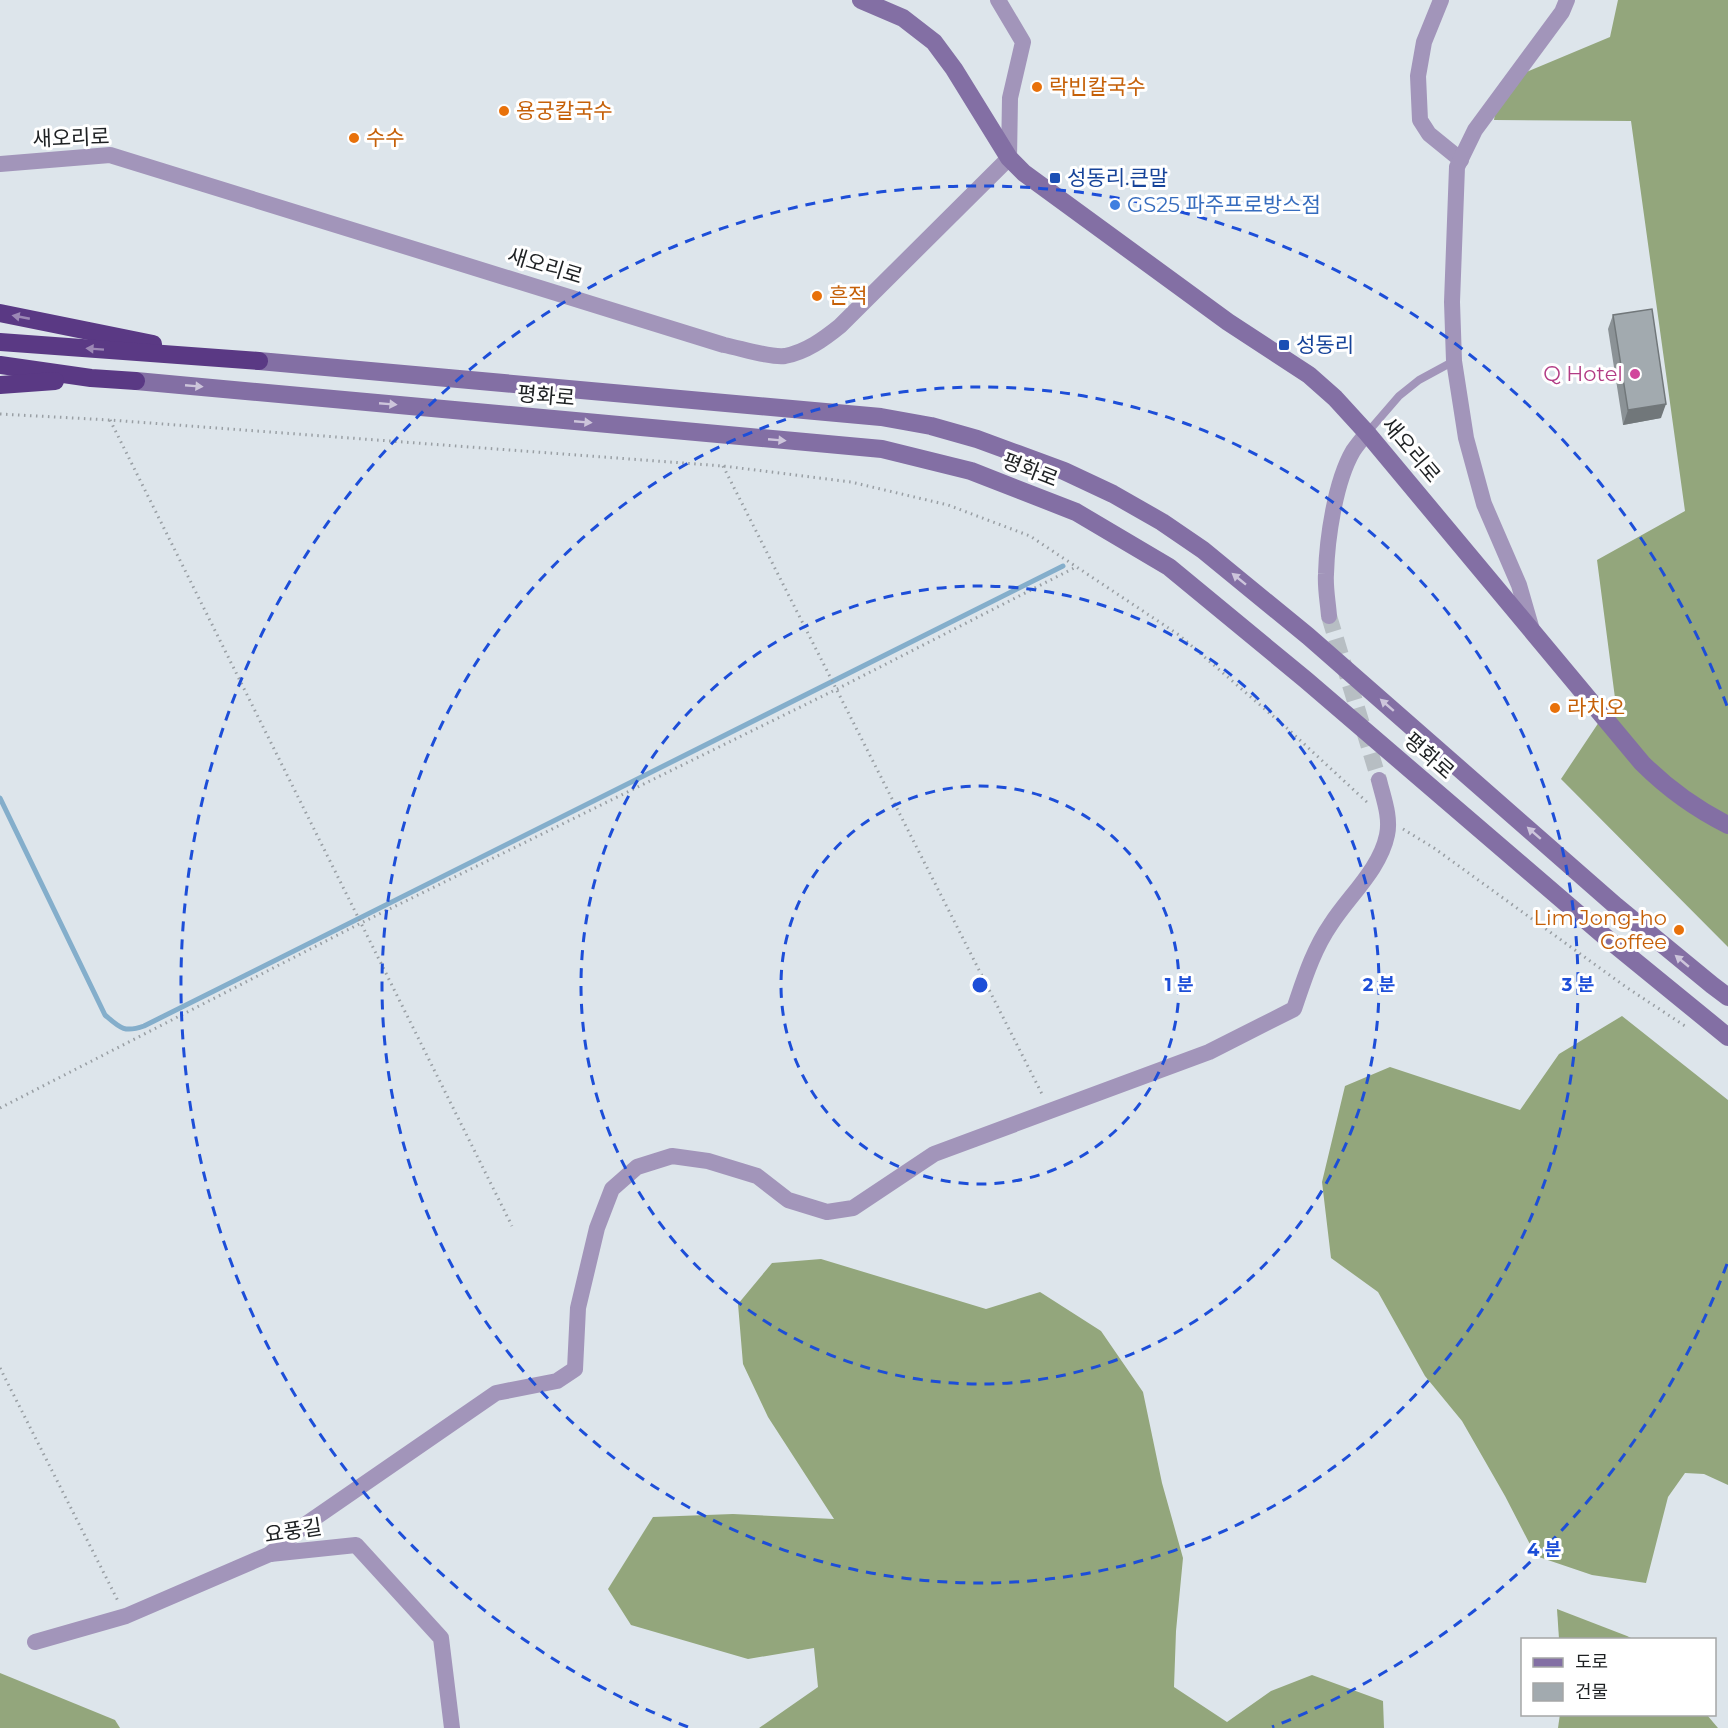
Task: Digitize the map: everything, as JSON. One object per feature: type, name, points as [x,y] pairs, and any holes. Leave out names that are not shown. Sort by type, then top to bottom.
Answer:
[{"type":"highway","points":[[0,312],[222,358]]},
{"type":"highway","points":[[0,342],[258,361]]},
{"type":"highway","points":[[0,365],[91,378],[136,381]]},
{"type":"highway","points":[[0,385],[91,378]]},
{"type":"main road","name":"새오리로","points":[[861,0],[903,18],[934,42],[954,69],[1009,158],[1024,173],[1228,322],[1309,375],[1335,398],[1367,433],[1642,763],[1684,800],[1728,825]]},
{"type":"main road","name":"평화로","points":[[258,361],[881,417],[931,426],[977,439],[1064,471],[1113,494],[1162,522],[1203,550],[1308,636],[1616,906],[1728,997]]},
{"type":"main road","name":"평화로","points":[[136,381],[882,449],[971,471],[1076,512],[1169,567],[1306,680],[1603,935],[1728,1036]]},
{"type":"street","points":[[998,0],[1023,42],[1010,98],[1009,158]]},
{"type":"street","points":[[1440,0],[1424,42],[1418,76],[1420,120],[1429,134],[1461,160]]},
{"type":"street","points":[[1532,630],[1519,585],[1484,504],[1466,438],[1454,361],[1452,302],[1457,167],[1475,130],[1562,12],[1567,0]]},
{"type":"street","name":"새오리로","points":[[0,164],[111,155],[724,345],[784,356],[821,341],[840,326],[1009,158]]},
{"type":"street","points":[[1329,616],[1326,576],[1329,541],[1338,493],[1344,470],[1353,450],[1367,433]]},
{"type":"street","points":[[270,1554],[306,1524],[496,1393],[557,1381],[575,1369],[578,1308],[597,1228],[612,1189],[637,1167],[672,1156],[708,1161],[758,1176],[788,1200],[827,1212],[853,1208],[934,1154],[1209,1052],[1294,1009],[1311,960],[1330,925],[1375,864],[1387,834],[1388,820],[1379,780]]},
{"type":"street","name":"요풍길","points":[[35,1642],[126,1616],[270,1554],[356,1545],[441,1638],[452,1728]]},
{"type":"lane","points":[[1367,433],[1399,396],[1412,385],[1454,361]]},
{"type":"path","points":[[0,414],[110,420],[723,466],[850,482],[948,505],[1030,536],[1179,635],[1388,820],[1434,848],[1609,975],[1691,1030]]},
{"type":"path","points":[[110,420],[512,1226]]},
{"type":"path","points":[[723,466],[1051,1111]]},
{"type":"path","points":[[0,1108],[361,922],[1077,567]]},
{"type":"path","points":[[0,1368],[126,1616]]},
{"type":"green space","points":[[1618,0],[1728,0],[1728,947],[1561,779],[1615,698],[1597,560],[1685,511],[1631,121],[1494,120],[1500,83],[1610,37]]},
{"type":"green space","points":[[1622,1016],[1728,1100],[1728,1485],[1704,1474],[1685,1473],[1668,1497],[1646,1583],[1592,1575],[1536,1556],[1462,1421],[1425,1376],[1378,1292],[1331,1258],[1322,1182],[1345,1086],[1390,1067],[1520,1110],[1559,1054]]},
{"type":"green space","points":[[821,1259],[986,1309],[1040,1292],[1101,1331],[1143,1392],[1162,1483],[1183,1558],[1176,1631],[1174,1687],[1227,1722],[1271,1691],[1312,1675],[1383,1701],[1384,1728],[759,1728],[818,1687],[814,1648],[748,1659],[631,1625],[608,1589],[653,1517],[733,1514],[834,1519],[768,1417],[743,1364],[738,1304],[772,1263]]},
{"type":"green space","points":[[1557,1609],[1631,1638],[1559,1638]]},
{"type":"green space","points":[[0,1673],[115,1720],[120,1728],[0,1728]]},
{"type":"green space","points":[[1560,1716],[1708,1716],[1718,1728],[1558,1728]]},
{"type":"building","name":"Q Hotel","points":[[1652,309],[1666,404],[1628,410],[1613,315]]},
{"type":"waterway","points":[[0,798],[105,1015],[123,1028],[137,1028],[1063,566]]},
{"type":"tunnel","points":[[1329,616],[1379,780]]},
{"type":"place","name":"락빈칼국수","points":[[1037,87]]},
{"type":"place","name":"용궁칼국수","points":[[504,111]]},
{"type":"place","name":"수수","points":[[354,138]]},
{"type":"place","name":"성동리.큰말","points":[[1055,178]]},
{"type":"place","name":"GS25 파주프로방스점","points":[[1115,205]]},
{"type":"place","name":"흔적","points":[[817,296]]},
{"type":"place","name":"성동리","points":[[1284,345]]},
{"type":"place","name":"Q Hotel","points":[[1635,374]]},
{"type":"place","name":"라치오","points":[[1555,708]]},
{"type":"place","name":"Lim Jong-ho Coffee","points":[[1679,930]]}]
